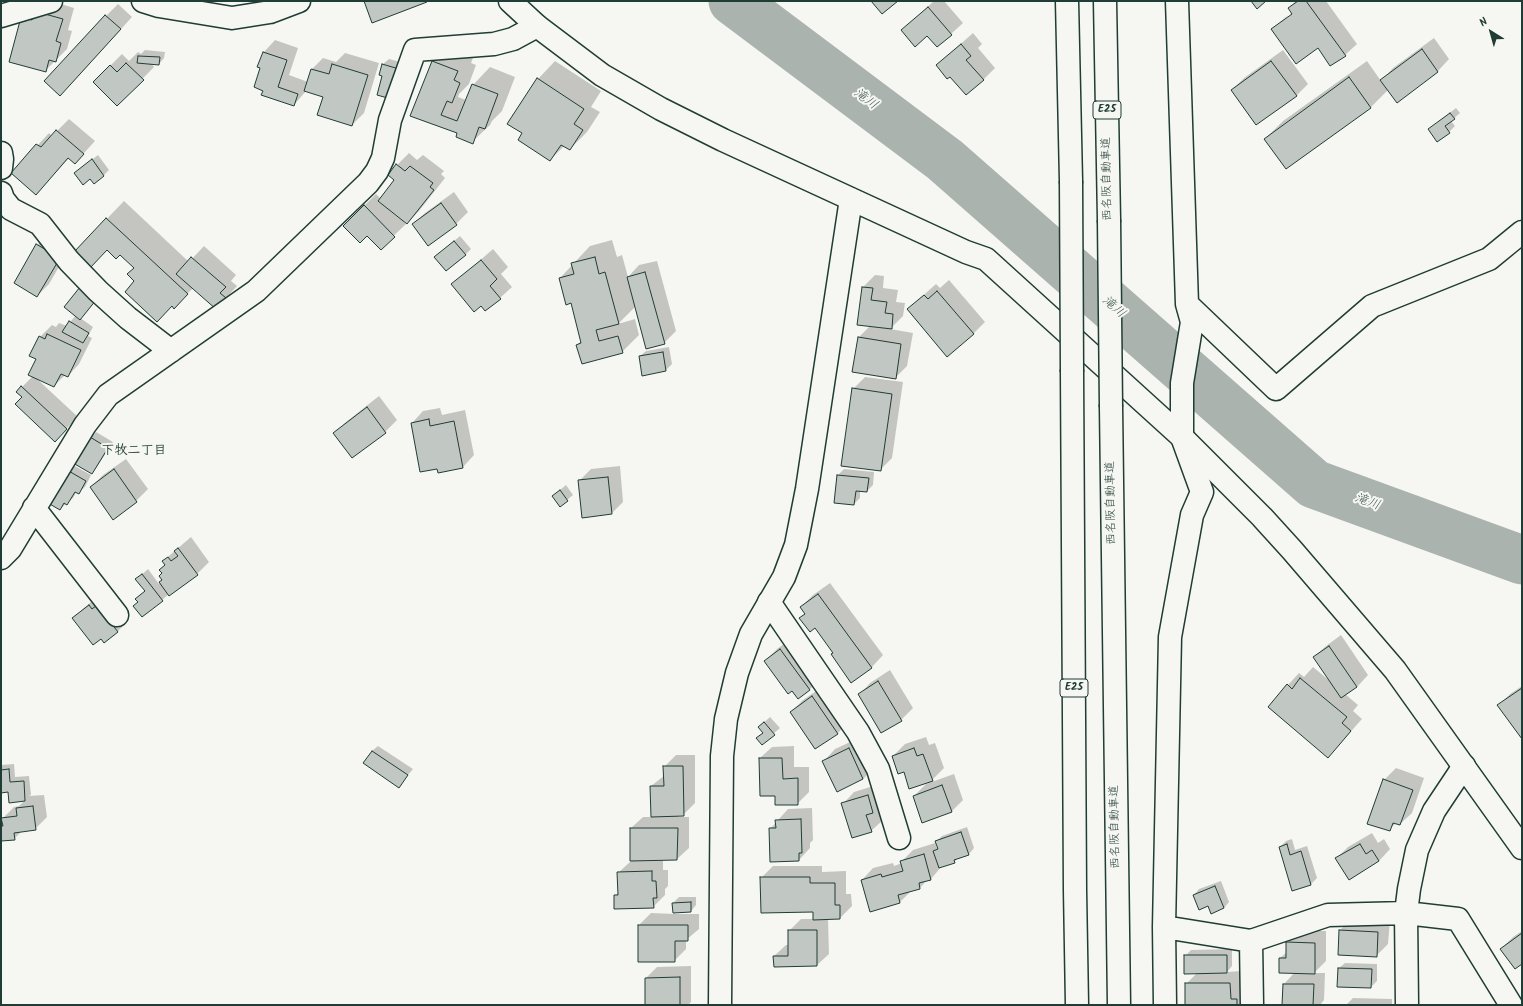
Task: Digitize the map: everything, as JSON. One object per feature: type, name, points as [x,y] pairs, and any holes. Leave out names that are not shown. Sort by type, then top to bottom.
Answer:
[{"type":"main road","points":[[1,16],[51,1]]},
{"type":"main road","points":[[143,1],[159,6],[232,18],[270,12],[299,1]]},
{"type":"main road","points":[[510,1],[536,26],[602,75],[661,108],[723,140],[966,252],[986,259],[1182,437],[1262,517],[1395,670],[1522,848]]},
{"type":"main road","name":"E25","points":[[1067,1],[1071,181],[1077,1005]]},
{"type":"main road","name":"西名阪自動車道","points":[[1105,1],[1119,1005]]},
{"type":"main road","points":[[1165,1005],[1164,927],[1170,638],[1192,515],[1202,492],[1182,437],[1182,383],[1190,313],[1177,1]]},
{"type":"main road","points":[[1,558],[10,549],[85,425],[108,395],[256,291],[368,183],[383,158],[390,120],[415,50],[494,44],[513,40],[536,26]]},
{"type":"main road","points":[[1,153],[1,168]]},
{"type":"main road","points":[[1,193],[3,199],[11,209],[40,224],[68,261],[98,291],[128,318],[170,351]]},
{"type":"main road","points":[[720,1005],[722,756],[726,719],[737,672],[751,634],[784,577],[796,545],[807,489],[851,199]]},
{"type":"main road","points":[[1190,313],[1276,389],[1372,306],[1489,259],[1522,232]]},
{"type":"main road","points":[[34,508],[117,615]]},
{"type":"main road","points":[[769,602],[858,732],[878,769],[899,838]]},
{"type":"main road","points":[[1406,1005],[1406,913],[1417,850],[1434,811],[1464,766]]},
{"type":"main road","points":[[1164,927],[1251,941],[1328,915],[1406,913],[1458,919],[1511,1005]]},
{"type":"main road","points":[[1251,941],[1252,1005]]},
{"type":"building","points":[[364,1],[427,1],[427,2],[372,23]]},
{"type":"building","points":[[871,1],[898,1],[882,14]]},
{"type":"building","points":[[1251,1],[1266,1],[1257,9]]},
{"type":"building","points":[[1298,1],[1306,1],[1346,56],[1330,66],[1318,48],[1296,64],[1271,29],[1292,14],[1288,8]]},
{"type":"building","points":[[928,7],[952,35],[937,47],[927,36],[915,47],[901,30]]},
{"type":"building","points":[[34,11],[63,19],[56,41],[61,43],[56,62],[49,60],[46,72],[9,62],[21,17],[32,20]]},
{"type":"building","points":[[105,15],[121,29],[60,96],[44,81]]},
{"type":"building","points":[[961,44],[971,56],[966,60],[984,80],[966,95],[950,77],[947,79],[936,65]]},
{"type":"building","points":[[1422,49],[1438,72],[1397,103],[1380,80]]},
{"type":"building","points":[[263,52],[287,60],[278,87],[298,94],[294,106],[261,95],[263,91],[254,87],[260,68],[257,67]]},
{"type":"building","points":[[138,56],[160,57],[159,65],[137,63]]},
{"type":"building","points":[[432,61],[458,71],[454,80],[460,83],[452,103],[447,101],[441,115],[457,121],[472,84],[498,94],[485,129],[479,127],[473,144],[456,137],[457,133],[410,116]]},
{"type":"building","points":[[1271,61],[1297,96],[1256,125],[1231,90]]},
{"type":"building","points":[[126,63],[144,80],[117,106],[93,82],[110,65],[117,72]]},
{"type":"building","points":[[332,64],[368,75],[352,126],[317,115],[323,97],[304,91],[311,69],[329,74]]},
{"type":"building","points":[[382,64],[399,69],[391,99],[377,95],[382,76],[379,75]]},
{"type":"building","points":[[1349,77],[1371,108],[1286,169],[1264,139]]},
{"type":"building","points":[[537,78],[584,109],[574,124],[583,130],[570,150],[561,145],[550,161],[518,140],[522,133],[507,124]]},
{"type":"building","points":[[1450,113],[1455,119],[1445,126],[1450,133],[1437,142],[1428,129]]},
{"type":"building","points":[[56,130],[84,154],[75,164],[68,158],[36,195],[11,173],[36,144],[41,147]]},
{"type":"building","points":[[92,159],[104,176],[94,184],[90,179],[83,185],[74,173]]},
{"type":"building","points":[[396,164],[405,171],[410,166],[433,183],[430,187],[434,190],[407,224],[378,201],[394,180],[388,175]]},
{"type":"building","points":[[441,203],[457,225],[428,246],[412,224]]},
{"type":"building","points":[[364,205],[395,237],[381,250],[367,236],[360,243],[343,226]]},
{"type":"building","points":[[106,218],[188,294],[174,309],[172,306],[157,322],[125,292],[134,281],[127,274],[134,268],[120,255],[116,259],[107,250],[90,268],[74,252]]},
{"type":"building","points":[[454,241],[466,255],[446,271],[434,257]]},
{"type":"building","points":[[36,244],[60,258],[37,297],[14,283]]},
{"type":"building","points":[[191,257],[226,287],[220,293],[226,298],[217,310],[176,274]]},
{"type":"building","points":[[595,257],[599,274],[605,272],[619,324],[596,330],[599,341],[618,336],[623,353],[582,364],[576,345],[581,343],[571,303],[566,305],[559,278],[574,274],[571,263]]},
{"type":"building","points":[[481,260],[497,279],[490,286],[501,299],[485,311],[481,306],[474,312],[451,284]]},
{"type":"building","points":[[645,272],[665,344],[646,349],[627,277]]},
{"type":"building","points":[[80,287],[96,300],[80,320],[64,307]]},
{"type":"building","points":[[862,287],[873,288],[871,300],[887,302],[885,313],[893,314],[892,329],[857,325]]},
{"type":"building","points":[[937,291],[974,334],[947,357],[907,309],[924,295],[928,299]]},
{"type":"building","points":[[69,321],[89,333],[83,343],[62,332]]},
{"type":"building","points":[[47,334],[81,350],[68,377],[61,374],[54,387],[28,375],[36,359],[29,356],[39,336],[45,339]]},
{"type":"building","points":[[858,337],[901,344],[896,379],[852,372]]},
{"type":"building","points":[[663,352],[666,371],[642,376],[639,356]]},
{"type":"building","points":[[21,386],[67,429],[55,442],[15,404],[22,397],[16,392]]},
{"type":"building","points":[[852,388],[892,394],[881,471],[841,466]]},
{"type":"building","points":[[367,407],[386,433],[352,458],[333,433]]},
{"type":"building","points":[[429,419],[430,426],[454,421],[463,468],[438,473],[437,469],[420,472],[411,423]]},
{"type":"building","points":[[90,437],[108,448],[92,474],[73,463]]},
{"type":"building","points":[[114,469],[137,502],[113,520],[90,487]]},
{"type":"building","points":[[67,470],[86,481],[79,494],[75,492],[67,505],[64,503],[60,510],[48,503]]},
{"type":"building","points":[[837,475],[869,478],[867,492],[856,491],[854,505],[834,503]]},
{"type":"building","points":[[608,477],[612,514],[582,518],[578,480]]},
{"type":"building","points":[[560,490],[568,501],[560,507],[552,496]]},
{"type":"building","points":[[178,548],[198,575],[169,596],[159,582],[162,580],[159,576],[162,573],[159,570],[165,565],[162,561],[168,557],[171,561],[178,556],[174,551]]},
{"type":"building","points":[[142,574],[163,601],[142,617],[133,606],[138,602],[135,599],[145,591],[135,579]]},
{"type":"building","points":[[818,594],[872,668],[851,683],[831,654],[833,653],[815,628],[810,632],[799,618],[805,614],[800,607]]},
{"type":"building","points":[[89,605],[92,609],[97,605],[118,632],[104,643],[101,639],[93,645],[72,618]]},
{"type":"building","points":[[1329,646],[1357,687],[1341,698],[1313,657]]},
{"type":"building","points":[[780,649],[810,690],[798,699],[792,691],[788,694],[764,661]]},
{"type":"building","points":[[1300,678],[1347,717],[1342,723],[1351,731],[1328,758],[1268,707],[1287,684],[1292,689]]},
{"type":"building","points":[[878,681],[902,721],[881,733],[858,694]]},
{"type":"building","points":[[1522,688],[1522,739],[1497,705]]},
{"type":"building","points":[[812,696],[838,734],[815,749],[790,712]]},
{"type":"building","points":[[764,722],[775,735],[762,745],[756,738],[763,733],[758,727]]},
{"type":"building","points":[[849,748],[863,779],[837,792],[822,761]]},
{"type":"building","points":[[914,748],[917,756],[923,754],[933,781],[909,789],[904,772],[898,774],[892,756]]},
{"type":"building","points":[[372,751],[408,775],[399,788],[363,763]]},
{"type":"building","points":[[759,758],[782,758],[783,779],[798,778],[798,805],[775,805],[775,796],[760,796]]},
{"type":"building","points":[[663,766],[683,766],[684,816],[651,817],[650,786],[664,786]]},
{"type":"building","points":[[9,769],[10,782],[24,781],[25,801],[9,803],[8,792],[1,793],[1,770]]},
{"type":"building","points":[[1383,779],[1413,790],[1400,825],[1393,823],[1390,831],[1367,824]]},
{"type":"building","points":[[942,785],[952,812],[922,823],[913,796]]},
{"type":"building","points":[[868,795],[873,813],[866,815],[872,832],[852,838],[841,803]]},
{"type":"building","points":[[33,806],[36,830],[14,833],[15,840],[1,841],[1,826],[3,826],[1,818],[17,816],[16,808]]},
{"type":"building","points":[[801,819],[802,853],[799,853],[799,861],[770,862],[769,828],[776,828],[775,820]]},
{"type":"building","points":[[630,828],[678,828],[677,860],[630,861]]},
{"type":"building","points":[[961,832],[969,855],[954,860],[955,863],[939,868],[933,851],[938,849],[935,841]]},
{"type":"building","points":[[1287,844],[1290,855],[1301,851],[1311,885],[1292,891],[1279,847]]},
{"type":"building","points":[[1360,844],[1366,854],[1372,850],[1379,861],[1349,880],[1335,858]]},
{"type":"building","points":[[924,854],[931,880],[919,883],[920,889],[898,895],[900,903],[870,912],[861,880],[881,874],[882,877],[903,871],[900,861]]},
{"type":"building","points":[[652,871],[652,881],[656,881],[657,898],[653,898],[654,908],[614,909],[614,895],[618,895],[617,872]]},
{"type":"building","points":[[760,877],[810,877],[810,883],[835,883],[835,905],[840,905],[840,919],[813,920],[813,912],[761,913]]},
{"type":"building","points":[[1215,886],[1224,908],[1211,914],[1208,906],[1199,910],[1193,895]]},
{"type":"building","points":[[691,902],[691,912],[673,913],[672,903]]},
{"type":"building","points":[[638,925],[688,925],[688,941],[675,941],[675,962],[638,962]]},
{"type":"building","points":[[788,930],[817,930],[817,966],[774,967],[773,956],[788,956]]},
{"type":"building","points":[[1339,930],[1378,932],[1377,957],[1338,955]]},
{"type":"building","points":[[1522,933],[1522,964],[1515,969],[1500,949]]},
{"type":"building","points":[[1286,942],[1315,943],[1315,974],[1279,973],[1279,958],[1286,958]]},
{"type":"building","points":[[1184,955],[1227,955],[1227,973],[1184,974]]},
{"type":"building","points":[[1338,968],[1372,969],[1371,988],[1337,987]]},
{"type":"building","points":[[680,977],[680,1005],[645,1005],[645,978]]},
{"type":"building","points":[[1185,983],[1230,983],[1231,999],[1237,999],[1237,1005],[1185,1005]]},
{"type":"building","points":[[1283,984],[1314,984],[1313,1005],[1282,1005]]},
{"type":"waterway","name":"滝川","points":[[733,1],[945,160],[1314,484],[1522,560]]},
{"type":"district","name":"下牧二丁目","points":[[134,452]]}]
